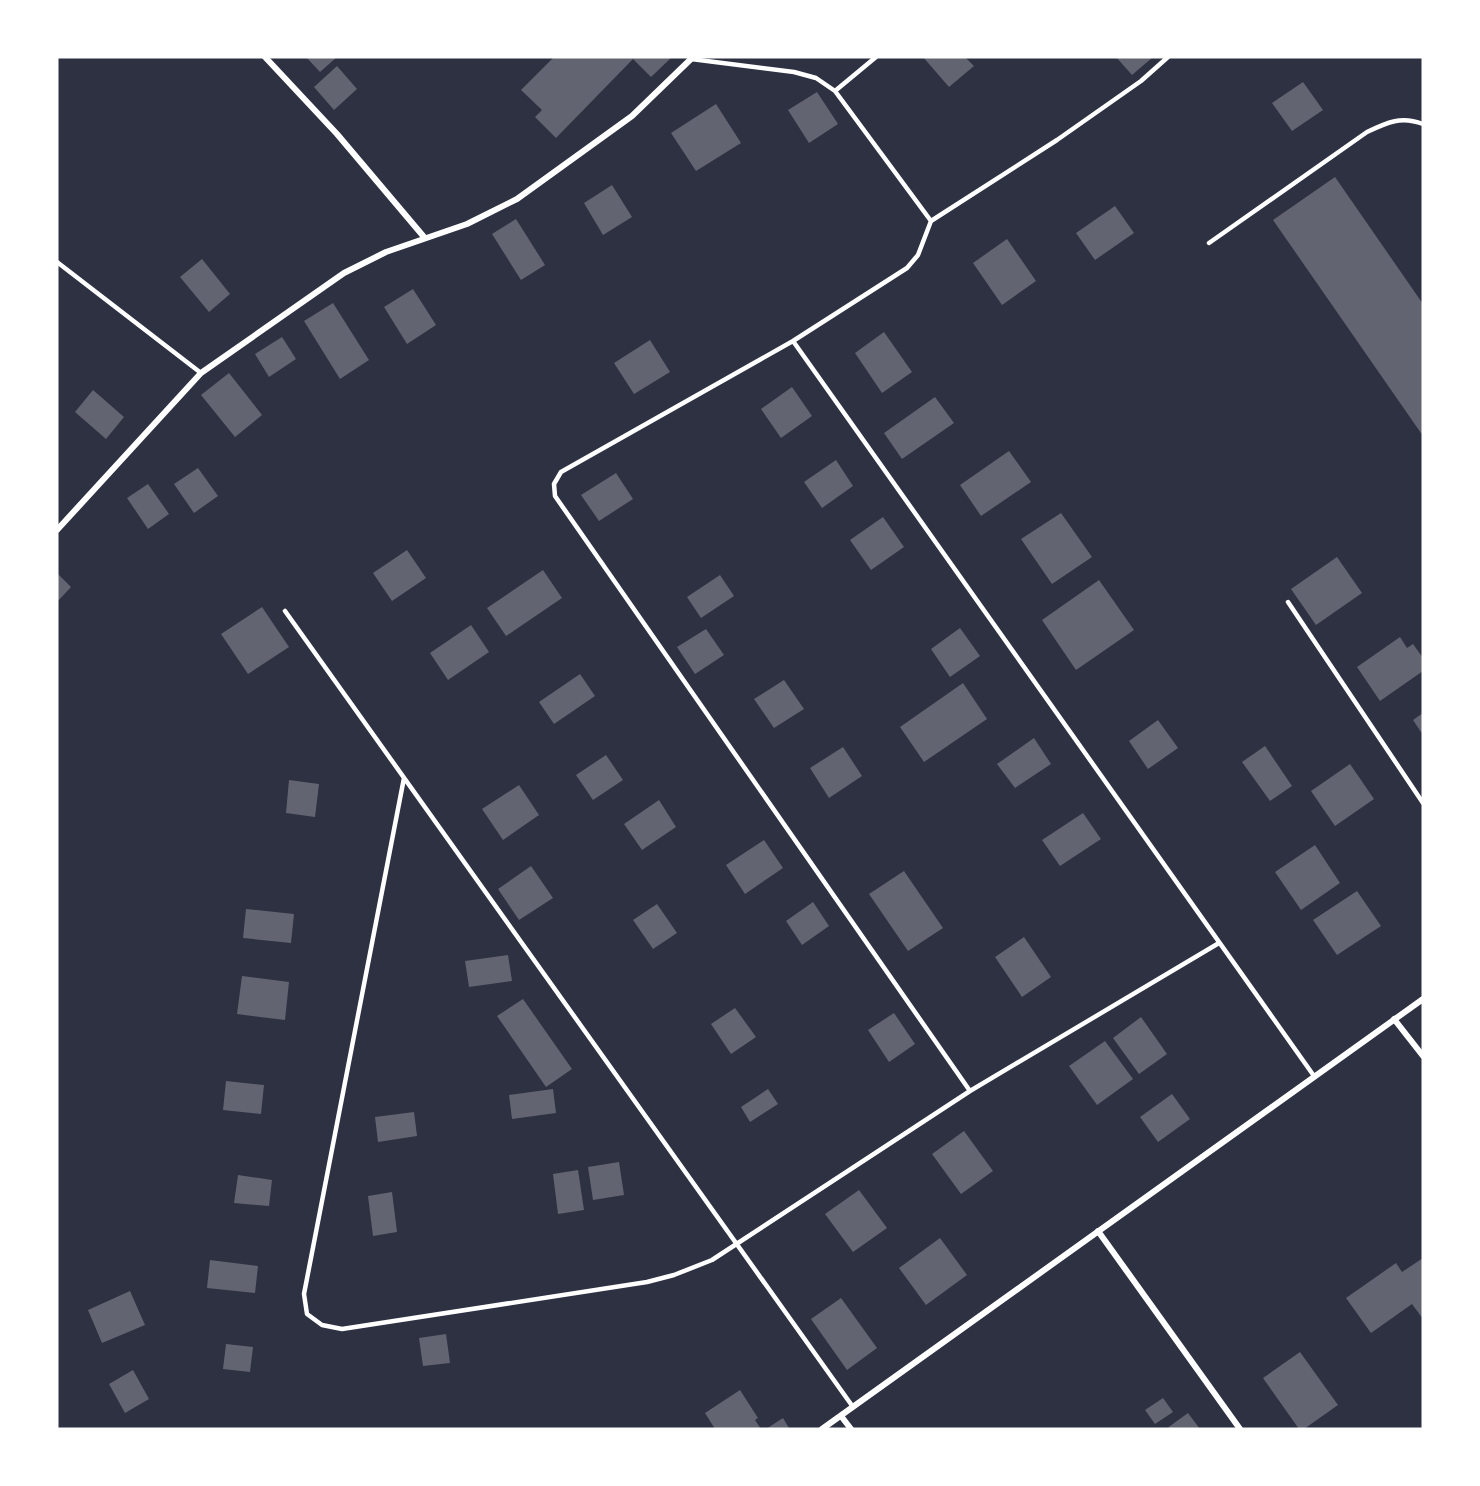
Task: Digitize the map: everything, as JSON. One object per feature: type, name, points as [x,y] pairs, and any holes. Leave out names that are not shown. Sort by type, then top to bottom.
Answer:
[{"type":"street","points":[[265,57],[337,135],[424,237]]},
{"type":"street","points":[[57,530],[201,373],[344,273],[386,252],[467,224],[517,199],[632,116],[692,58]]},
{"type":"street","points":[[822,1429],[1423,999]]},
{"type":"street","points":[[1394,1019],[1423,1056]]},
{"type":"street","points":[[1098,1231],[1240,1429]]},
{"type":"street","points":[[841,1416],[851,1429]]},
{"type":"lane","points":[[835,91],[876,57]]},
{"type":"lane","points":[[970,1091],[555,496],[554,484],[561,472],[793,341],[907,268],[918,255],[931,221],[1057,140],[1141,81],[1168,57]]},
{"type":"lane","points":[[692,58],[794,72],[816,78],[835,91],[931,221]]},
{"type":"lane","points":[[1209,243],[1367,132],[1403,119],[1423,124]]},
{"type":"lane","points":[[57,262],[201,373]]},
{"type":"lane","points":[[793,341],[1314,1076]]},
{"type":"lane","points":[[1288,602],[1423,803]]},
{"type":"lane","points":[[285,611],[853,1407]]},
{"type":"lane","points":[[404,778],[304,1294],[307,1314],[322,1325],[342,1329],[647,1282],[675,1275],[712,1260],[970,1091],[1219,943]]},
{"type":"building","points":[[306,57],[337,57],[320,72]]},
{"type":"building","points":[[554,57],[672,57],[651,77],[633,59],[556,138],[535,117],[542,110],[521,90]]},
{"type":"building","points":[[923,57],[965,57],[974,66],[949,87]]},
{"type":"building","points":[[1116,57],[1153,57],[1132,75]]},
{"type":"building","points":[[337,66],[357,89],[334,110],[314,87]]},
{"type":"building","points":[[1303,82],[1323,110],[1292,131],[1272,103]]},
{"type":"building","points":[[817,92],[838,124],[809,143],[788,110]]},
{"type":"building","points":[[716,104],[741,143],[696,171],[671,133]]},
{"type":"building","points":[[1335,177],[1423,304],[1423,436],[1273,220]]},
{"type":"building","points":[[612,185],[632,217],[603,235],[584,203]]},
{"type":"building","points":[[1115,206],[1134,233],[1095,260],[1076,233]]},
{"type":"building","points":[[516,219],[545,265],[521,280],[492,234]]},
{"type":"building","points":[[1007,239],[1036,281],[1002,305],[973,263]]},
{"type":"building","points":[[202,259],[230,294],[209,312],[180,277]]},
{"type":"building","points":[[413,289],[436,325],[407,344],[384,307]]},
{"type":"building","points":[[333,303],[369,360],[340,379],[304,321]]},
{"type":"building","points":[[884,332],[912,372],[882,393],[855,353]]},
{"type":"building","points":[[282,337],[296,359],[269,377],[255,354]]},
{"type":"building","points":[[650,340],[670,372],[634,394],[614,363]]},
{"type":"building","points":[[229,373],[262,415],[235,437],[201,395]]},
{"type":"building","points":[[792,387],[812,416],[781,438],[761,409]]},
{"type":"building","points":[[93,390],[124,417],[106,439],[75,412]]},
{"type":"building","points":[[935,397],[954,423],[902,459],[884,433]]},
{"type":"building","points":[[1009,451],[1031,482],[981,516],[960,485]]},
{"type":"building","points":[[836,460],[853,486],[822,508],[804,482]]},
{"type":"building","points":[[198,468],[218,496],[194,513],[174,484]]},
{"type":"building","points":[[616,473],[633,499],[599,521],[581,495]]},
{"type":"building","points":[[148,484],[169,514],[148,529],[127,498]]},
{"type":"building","points":[[1061,513],[1092,557],[1052,584],[1021,539]]},
{"type":"building","points":[[883,517],[904,547],[871,570],[850,540]]},
{"type":"building","points":[[407,550],[426,578],[392,601],[373,573]]},
{"type":"building","points":[[1337,557],[1362,593],[1316,625],[1291,589]]},
{"type":"building","points":[[543,570],[562,598],[506,636],[487,608]]},
{"type":"building","points":[[57,573],[71,587],[57,602]]},
{"type":"building","points":[[720,575],[734,596],[701,618],[687,597]]},
{"type":"building","points":[[1099,580],[1134,630],[1076,670],[1042,620]]},
{"type":"building","points":[[262,607],[289,647],[248,674],[221,634]]},
{"type":"building","points":[[471,625],[489,652],[448,680],[430,653]]},
{"type":"building","points":[[960,628],[980,656],[950,677],[931,649]]},
{"type":"building","points":[[706,629],[724,655],[695,674],[677,647]]},
{"type":"building","points":[[1400,637],[1407,648],[1413,644],[1423,658],[1423,671],[1380,701],[1357,667]]},
{"type":"building","points":[[580,674],[595,696],[554,724],[539,702]]},
{"type":"building","points":[[784,680],[804,709],[774,728],[754,699]]},
{"type":"building","points":[[963,683],[987,719],[924,762],[900,727]]},
{"type":"building","points":[[1423,713],[1423,735],[1413,720]]},
{"type":"building","points":[[1158,720],[1178,748],[1148,769],[1129,741]]},
{"type":"building","points":[[1034,738],[1051,764],[1015,788],[997,764]]},
{"type":"building","points":[[1265,746],[1292,786],[1270,801],[1242,762]]},
{"type":"building","points":[[843,747],[862,776],[829,798],[810,768]]},
{"type":"building","points":[[606,755],[623,780],[593,800],[576,775]]},
{"type":"building","points":[[1350,764],[1374,799],[1335,826],[1311,791]]},
{"type":"building","points":[[289,780],[319,784],[315,817],[286,813]]},
{"type":"building","points":[[519,785],[539,815],[503,840],[482,809]]},
{"type":"building","points":[[659,800],[676,827],[642,850],[624,824]]},
{"type":"building","points":[[1083,813],[1101,839],[1060,866],[1042,840]]},
{"type":"building","points":[[764,840],[783,868],[745,894],[726,865]]},
{"type":"building","points":[[1315,845],[1340,883],[1301,910],[1275,872]]},
{"type":"building","points":[[531,866],[553,898],[519,920],[498,889]]},
{"type":"building","points":[[904,871],[943,928],[908,951],[869,894]]},
{"type":"building","points":[[1357,891],[1381,926],[1337,955],[1313,920]]},
{"type":"building","points":[[813,902],[829,926],[802,945],[786,921]]},
{"type":"building","points":[[657,904],[677,933],[653,949],[633,920]]},
{"type":"building","points":[[246,909],[294,914],[291,943],[243,938]]},
{"type":"building","points":[[1024,937],[1051,977],[1022,997],[995,957]]},
{"type":"building","points":[[508,955],[512,981],[469,987],[465,961]]},
{"type":"building","points":[[242,976],[289,982],[285,1020],[237,1014]]},
{"type":"building","points":[[523,999],[572,1069],[546,1087],[497,1016]]},
{"type":"building","points":[[735,1008],[756,1037],[731,1054],[711,1024]]},
{"type":"building","points":[[894,1013],[915,1044],[889,1062],[868,1030]]},
{"type":"building","points":[[1141,1017],[1167,1054],[1139,1074],[1113,1038]]},
{"type":"building","points":[[1105,1041],[1133,1079],[1097,1105],[1069,1066]]},
{"type":"building","points":[[226,1081],[264,1085],[261,1114],[223,1110]]},
{"type":"building","points":[[553,1089],[556,1113],[512,1119],[509,1095]]},
{"type":"building","points":[[768,1089],[778,1104],[750,1122],[741,1107]]},
{"type":"building","points":[[1172,1094],[1190,1119],[1158,1142],[1140,1117]]},
{"type":"building","points":[[414,1112],[417,1136],[378,1142],[375,1117]]},
{"type":"building","points":[[964,1131],[993,1171],[961,1194],[932,1154]]},
{"type":"building","points":[[619,1162],[624,1195],[593,1200],[588,1167]]},
{"type":"building","points":[[578,1170],[584,1210],[558,1214],[553,1174]]},
{"type":"building","points":[[238,1175],[272,1180],[269,1206],[234,1203]]},
{"type":"building","points":[[859,1190],[887,1228],[853,1252],[825,1214]]},
{"type":"building","points":[[392,1192],[397,1232],[373,1236],[368,1196]]},
{"type":"building","points":[[940,1238],[967,1275],[926,1305],[899,1268]]},
{"type":"building","points":[[1423,1258],[1423,1319],[1412,1304],[1371,1333],[1346,1298],[1396,1263],[1402,1272]]},
{"type":"building","points":[[210,1260],[258,1266],[255,1293],[207,1288]]},
{"type":"building","points":[[130,1291],[145,1325],[102,1343],[88,1310]]},
{"type":"building","points":[[841,1298],[877,1348],[847,1370],[811,1319]]},
{"type":"building","points":[[446,1334],[450,1363],[423,1366],[419,1338]]},
{"type":"building","points":[[226,1344],[253,1347],[250,1372],[223,1369]]},
{"type":"building","points":[[1300,1352],[1338,1405],[1304,1429],[1299,1429],[1263,1378]]},
{"type":"building","points":[[133,1370],[149,1399],[125,1413],[109,1384]]},
{"type":"building","points":[[740,1390],[758,1418],[755,1420],[761,1429],[715,1429],[705,1413]]},
{"type":"building","points":[[1163,1398],[1173,1412],[1155,1424],[1145,1410]]},
{"type":"building","points":[[1188,1413],[1200,1429],[1166,1429]]},
{"type":"building","points":[[783,1418],[788,1429],[766,1429]]}]
